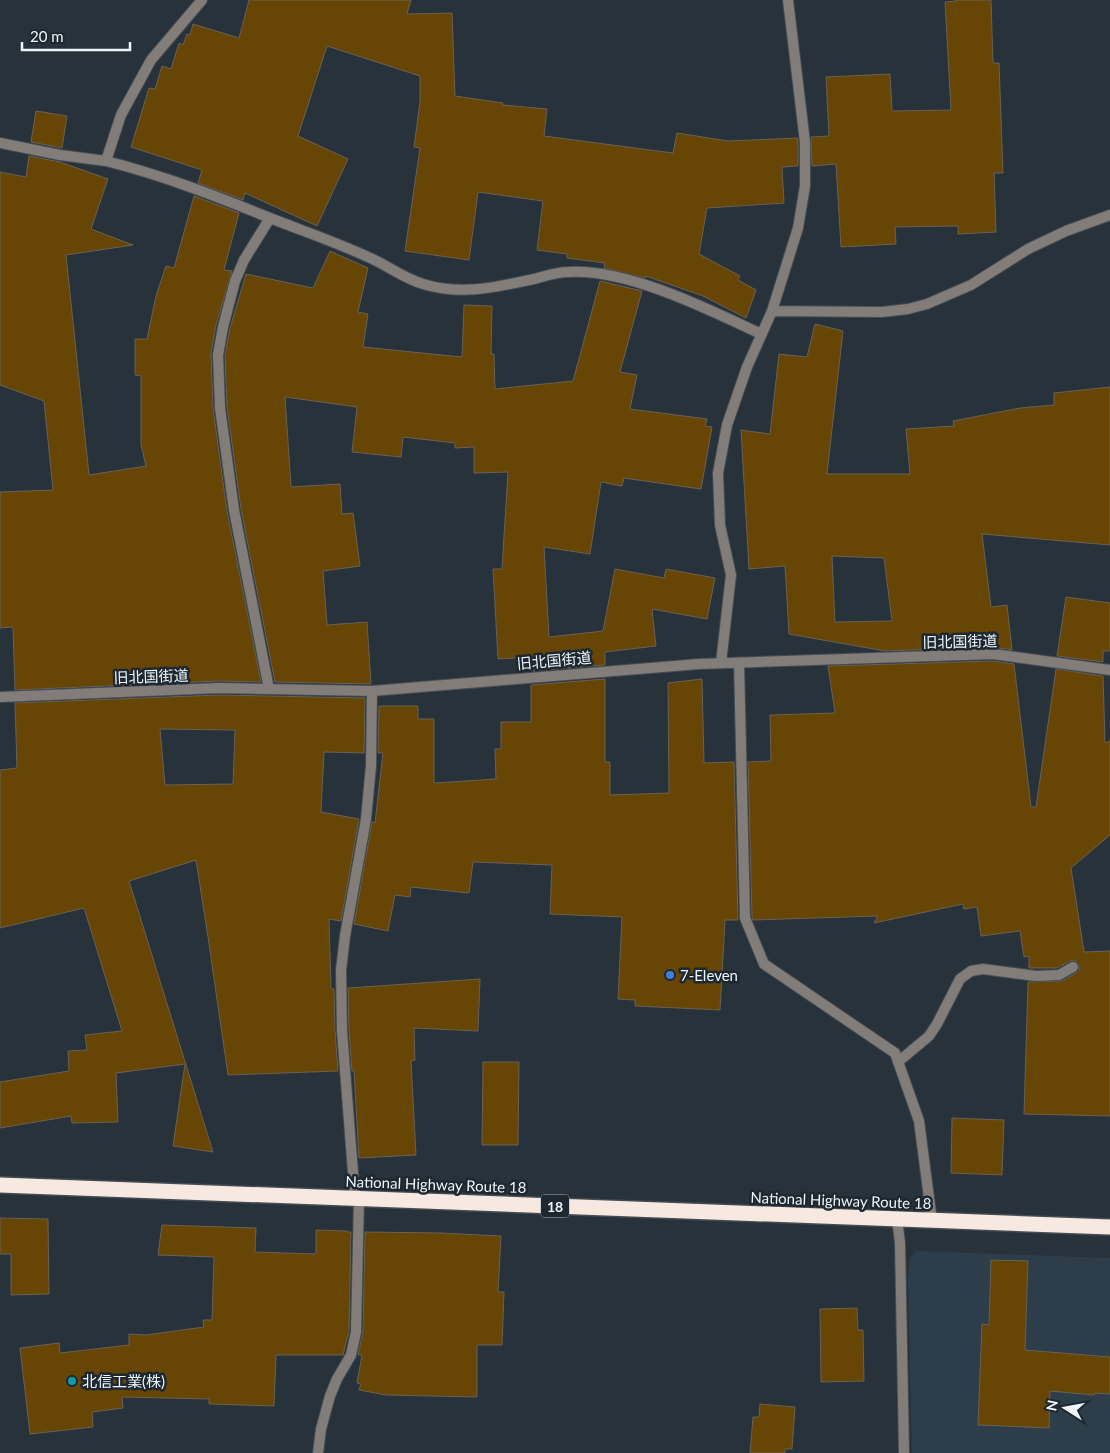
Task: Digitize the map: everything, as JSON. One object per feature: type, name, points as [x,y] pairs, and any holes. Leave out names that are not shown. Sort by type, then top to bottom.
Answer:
[{"type":"highway","name":"National Highway Route 18","points":[[0,1184],[1110,1227]]},
{"type":"street","points":[[106,161],[121,115],[151,60],[202,0]]},
{"type":"street","points":[[720,663],[732,576],[720,525],[718,474],[727,425],[746,367],[772,311],[798,228],[805,186],[805,142],[788,0]]},
{"type":"street","points":[[0,143],[60,155],[106,161],[143,170],[203,191],[369,257],[399,274],[422,284],[448,289],[474,290],[566,272],[584,272],[646,285],[702,307],[761,334]]},
{"type":"street","points":[[772,311],[882,312],[908,309],[927,304],[971,285],[1028,249],[1066,231],[1110,215]]},
{"type":"street","points":[[269,689],[234,510],[220,408],[218,355],[235,281],[244,260],[270,218]]},
{"type":"street","name":"旧北国街道","points":[[0,697],[219,688],[372,691],[720,663],[992,654],[1110,670]]},
{"type":"street","points":[[739,663],[745,918],[764,964],[895,1053],[919,1121],[932,1221]]},
{"type":"street","points":[[318,1453],[321,1429],[330,1396],[337,1379],[352,1355],[356,1332],[357,1198],[342,1031],[341,970],[345,936],[366,819],[371,766],[372,691]]},
{"type":"street","points":[[898,1062],[928,1036],[937,1024],[960,979],[971,971],[983,969],[1036,976],[1058,975],[1073,968]]},
{"type":"street","points":[[897,1219],[900,1243],[904,1453]]},
{"type":"shaded area","points":[[916,1251],[1110,1258],[1110,1453],[912,1453],[908,1281],[910,1258]]},
{"type":"building","points":[[249,0],[411,0],[407,14],[452,13],[455,96],[503,103],[503,105],[547,109],[544,136],[673,153],[677,133],[728,141],[798,138],[798,166],[782,167],[784,203],[707,208],[699,254],[740,276],[738,280],[756,290],[746,318],[703,296],[646,276],[645,278],[604,268],[605,263],[567,258],[567,254],[537,250],[543,201],[478,192],[469,260],[405,251],[420,148],[414,147],[420,102],[420,76],[327,46],[298,136],[348,159],[317,226],[245,193],[243,200],[198,183],[202,170],[131,147],[149,88],[155,89],[162,66],[171,69],[179,43],[183,45],[187,34],[190,35],[193,24],[239,38]]},
{"type":"building","points":[[956,0],[991,0],[993,63],[999,63],[1003,173],[994,173],[996,232],[958,234],[958,226],[895,227],[896,244],[841,247],[836,164],[812,166],[811,137],[829,136],[826,77],[890,74],[892,111],[951,110],[945,2]]},
{"type":"building","points":[[36,111],[67,116],[62,148],[31,142]]},
{"type":"building","points":[[29,156],[60,162],[108,179],[91,229],[133,245],[66,255],[89,475],[146,466],[141,445],[141,376],[135,375],[135,339],[147,339],[156,296],[166,266],[174,268],[194,196],[239,213],[224,270],[232,271],[216,325],[211,354],[213,408],[227,511],[261,682],[219,681],[15,690],[13,627],[0,628],[0,492],[53,490],[44,401],[0,385],[0,172],[26,177]]},
{"type":"building","points":[[330,251],[368,268],[358,312],[368,314],[363,347],[462,357],[464,305],[492,306],[491,354],[494,354],[495,389],[573,381],[600,281],[642,291],[620,372],[637,375],[630,409],[707,419],[705,426],[712,427],[701,489],[624,478],[622,486],[601,482],[590,554],[544,547],[549,637],[603,631],[615,569],[664,578],[666,569],[715,578],[707,619],[652,609],[656,646],[605,652],[605,665],[531,671],[532,657],[498,659],[493,569],[502,569],[508,472],[474,473],[474,447],[455,448],[455,443],[403,437],[401,457],[352,452],[357,407],[285,397],[291,487],[340,484],[342,514],[353,513],[360,566],[323,571],[327,625],[367,622],[371,684],[275,682],[241,509],[227,407],[225,355],[230,328],[246,274],[313,288]]},
{"type":"building","points":[[815,324],[843,331],[827,474],[910,474],[906,429],[954,426],[953,421],[1020,408],[1054,405],[1054,393],[1110,387],[1110,545],[982,534],[991,607],[1007,605],[1012,650],[993,647],[885,651],[789,634],[785,566],[749,569],[741,430],[770,434],[779,354],[807,357]],"holes":[[[832,556],[884,558],[892,621],[835,622]]]},
{"type":"building","points":[[1066,597],[1110,603],[1110,651],[1103,651],[1103,662],[1057,656]]},
{"type":"building","points":[[993,661],[1014,664],[1031,807],[1036,807],[1056,669],[1103,676],[1105,743],[1110,741],[1110,835],[1071,868],[1084,952],[1110,951],[1110,1116],[1024,1114],[1028,982],[1062,981],[1079,971],[1080,967],[1076,961],[1070,961],[1057,968],[1029,968],[1029,956],[1024,957],[1020,931],[981,936],[977,907],[964,909],[963,904],[874,923],[878,916],[753,920],[752,917],[748,762],[771,761],[770,715],[835,713],[828,666]]},
{"type":"building","points":[[605,679],[605,762],[610,762],[610,795],[669,793],[668,683],[702,679],[704,763],[734,762],[738,920],[725,920],[720,1010],[635,1006],[635,1000],[618,999],[622,917],[550,914],[552,865],[473,862],[469,893],[411,887],[410,897],[395,895],[388,931],[354,924],[372,822],[375,823],[383,753],[378,753],[379,706],[418,706],[418,719],[434,719],[434,783],[496,779],[495,749],[501,749],[501,722],[531,722],[531,685]]},
{"type":"building","points":[[219,695],[365,698],[364,753],[324,752],[321,812],[359,819],[341,921],[329,919],[331,989],[334,989],[338,1071],[228,1075],[196,860],[129,881],[213,1152],[173,1146],[185,1064],[116,1073],[118,1122],[72,1123],[71,1116],[0,1128],[0,1082],[69,1071],[68,1051],[87,1050],[85,1035],[122,1031],[84,908],[0,928],[0,770],[17,768],[15,703]],"holes":[[[160,729],[235,730],[233,784],[165,785]]]},
{"type":"building","points":[[480,979],[478,1031],[414,1028],[415,1060],[411,1061],[416,1155],[359,1158],[354,1071],[352,1071],[349,1031],[348,988]]},
{"type":"building","points":[[483,1062],[519,1062],[518,1145],[482,1145]]},
{"type":"building","points":[[952,1118],[1004,1120],[1002,1175],[951,1173]]},
{"type":"building","points":[[0,1218],[48,1219],[49,1294],[11,1295],[11,1254],[0,1254]]},
{"type":"building","points":[[162,1225],[256,1228],[255,1252],[316,1254],[316,1230],[351,1232],[349,1331],[343,1355],[276,1355],[274,1406],[209,1404],[209,1399],[122,1397],[123,1408],[92,1412],[93,1427],[30,1434],[20,1348],[59,1343],[60,1353],[129,1345],[129,1334],[146,1335],[204,1327],[203,1320],[212,1320],[214,1257],[158,1255]]},
{"type":"building","points":[[365,1232],[501,1236],[498,1292],[504,1292],[502,1345],[477,1345],[477,1397],[386,1395],[359,1390],[361,1384],[357,1383],[362,1355],[358,1355],[363,1332]]},
{"type":"building","points":[[991,1260],[1028,1261],[1025,1350],[1110,1357],[1110,1394],[1095,1393],[1094,1395],[1050,1391],[1049,1428],[978,1425],[982,1324],[989,1325]]},
{"type":"building","points":[[857,1308],[858,1330],[863,1330],[864,1381],[821,1382],[820,1309]]},
{"type":"building","points":[[760,1404],[795,1407],[792,1449],[785,1449],[785,1453],[750,1453],[753,1417],[759,1417]]},
{"type":"place","name":"7-Eleven","points":[[670,975]]},
{"type":"place","name":"北信工業(株)","points":[[72,1381]]}]
